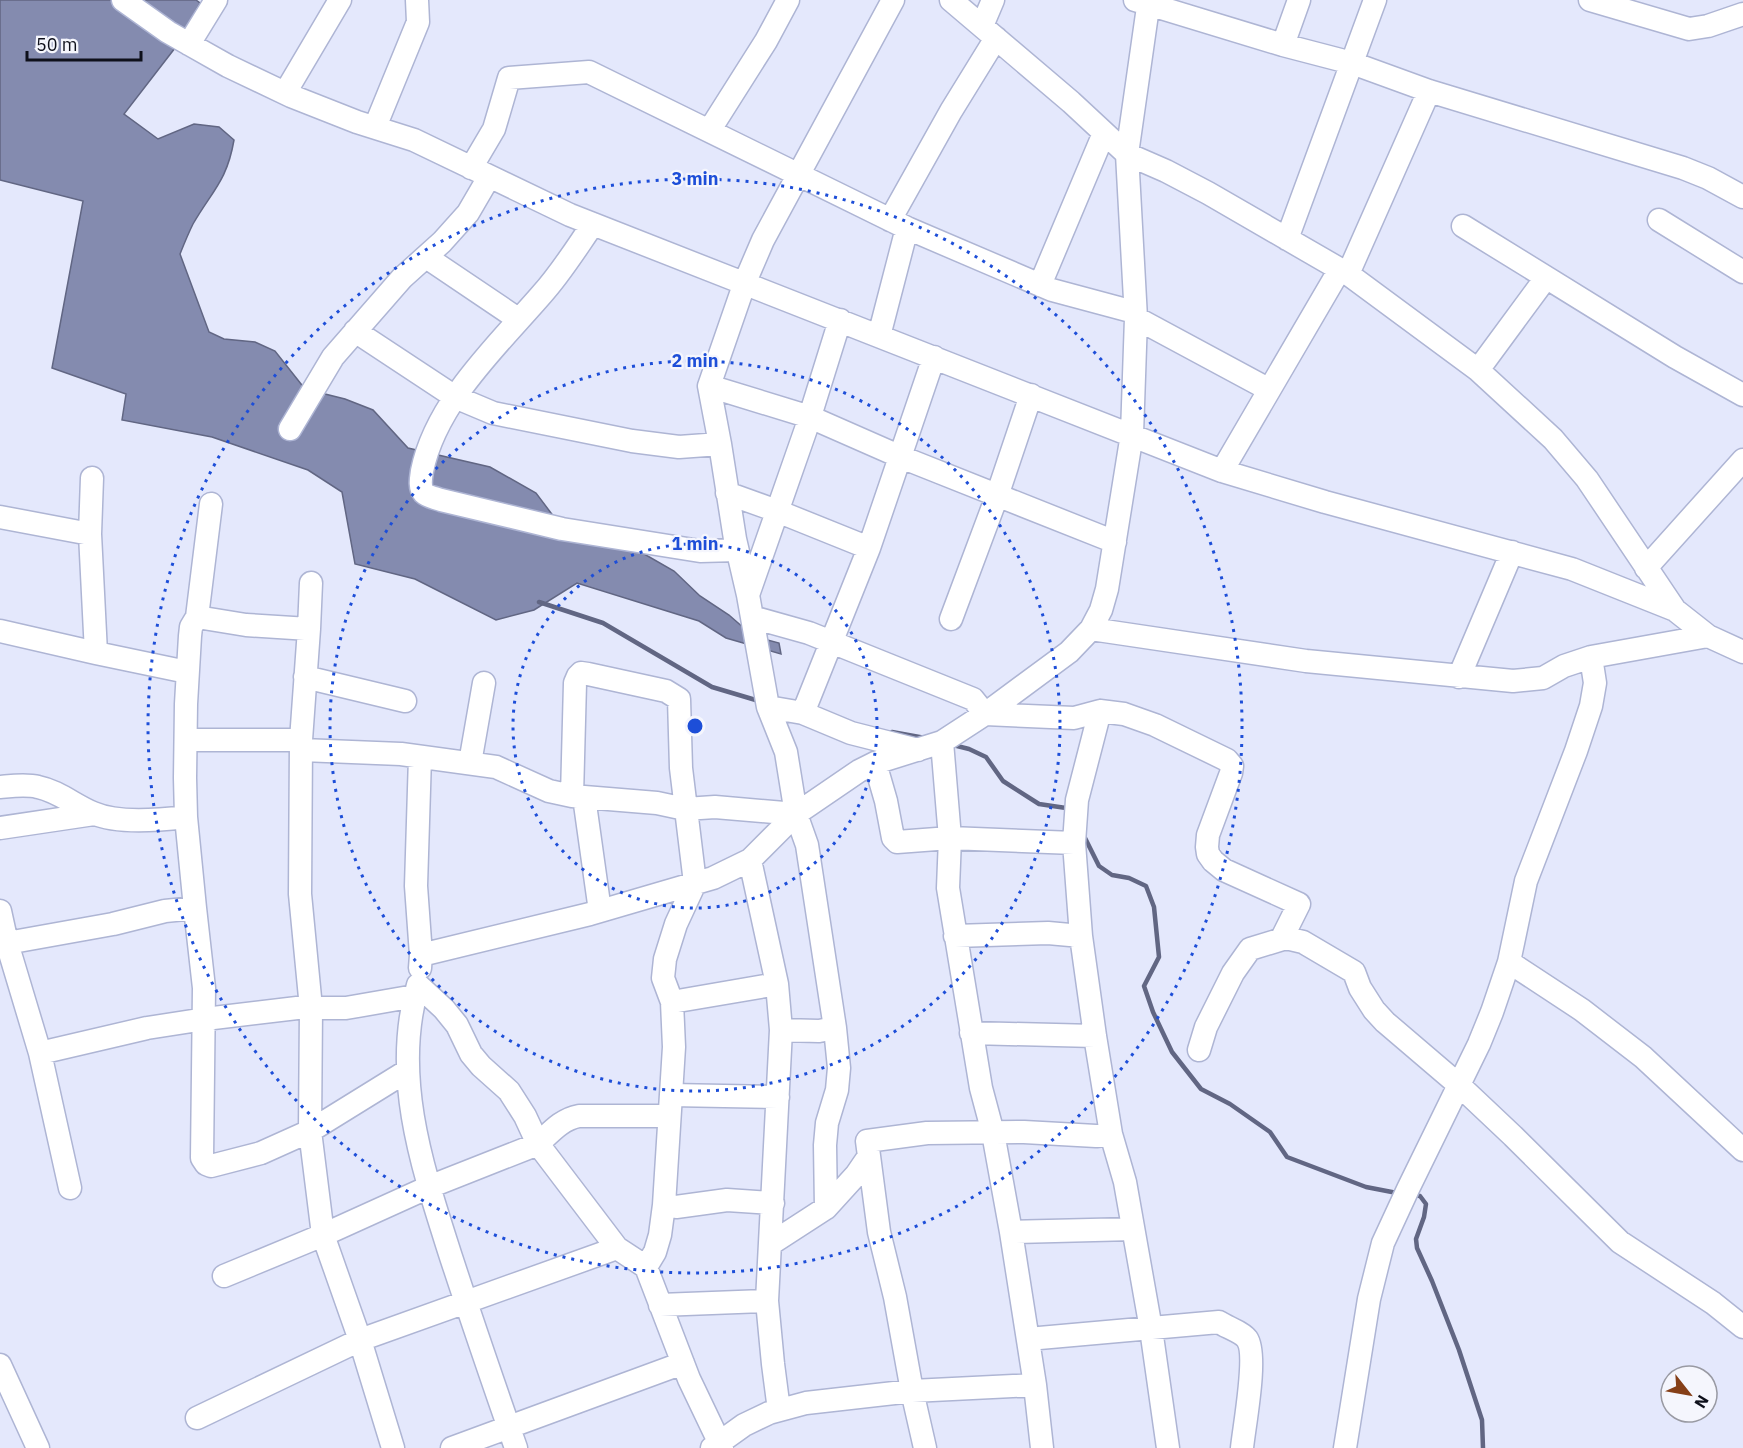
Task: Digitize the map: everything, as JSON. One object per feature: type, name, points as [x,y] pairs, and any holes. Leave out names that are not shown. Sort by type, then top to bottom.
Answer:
[{"type":"street","points":[[123,0],[168,32],[228,66],[285,93],[414,140],[593,224],[1222,471],[1325,502],[1572,569],[1675,610],[1708,636],[1743,652]]},
{"type":"street","points":[[189,44],[216,0]]},
{"type":"street","points":[[285,93],[340,0]]},
{"type":"street","points":[[375,127],[418,22],[417,0]]},
{"type":"street","points":[[709,131],[771,34],[788,0]]},
{"type":"street","points":[[826,1208],[827,1123],[837,1090],[840,1068],[835,1028],[807,845],[796,814],[786,752],[768,707],[750,606],[737,550],[709,386],[745,282],[763,240],[893,0]]},
{"type":"street","points":[[951,0],[1127,154],[1208,193],[1344,271],[1478,370],[1553,439],[1587,479],[1675,610]]},
{"type":"street","points":[[879,336],[898,224],[989,32],[993,0]]},
{"type":"street","points":[[1283,45],[1299,0]]},
{"type":"street","points":[[1287,238],[1375,0]]},
{"type":"street","points":[[1590,0],[1689,29],[1708,26],[1743,14]]},
{"type":"street","points":[[421,955],[600,911],[713,878],[750,860],[796,814],[859,771],[875,763],[942,742],[986,714],[1069,652],[1091,629],[1101,610],[1107,589],[1132,434],[1135,315],[1127,154],[1143,1],[1283,45],[1352,63],[1429,91],[1683,168],[1708,178],[1743,197]]},
{"type":"street","points":[[290,429],[333,357],[402,278],[442,242],[468,213],[509,78],[589,72],[898,224],[1052,290],[1135,315],[1268,389]]},
{"type":"street","points":[[1222,471],[1268,389],[1344,271],[1429,91]]},
{"type":"street","points":[[1041,285],[1104,133]]},
{"type":"street","points":[[1659,220],[1743,272]]},
{"type":"street","points":[[593,224],[543,294],[518,319],[455,397],[424,461],[420,483],[424,493],[562,529],[700,551],[737,550]]},
{"type":"street","points":[[1463,226],[1545,279],[1743,395]]},
{"type":"street","points":[[426,257],[518,319]]},
{"type":"street","points":[[1478,370],[1545,279]]},
{"type":"street","points":[[750,606],[777,511],[810,417],[840,320]]},
{"type":"street","points":[[355,331],[455,397],[493,413],[632,441],[679,447],[720,444]]},
{"type":"street","points":[[803,713],[869,548],[934,357]]},
{"type":"street","points":[[709,386],[810,417],[901,458],[1115,542]]},
{"type":"street","points":[[951,619],[997,496],[1031,395]]},
{"type":"street","points":[[1646,568],[1743,460]]},
{"type":"street","points":[[92,478],[90,534],[96,653]]},
{"type":"street","points":[[727,493],[869,548]]},
{"type":"street","points":[[211,504],[197,617],[190,636],[186,740],[186,817],[203,977],[205,1019],[201,1158],[211,1166],[261,1153],[310,1131],[407,1071]]},
{"type":"street","points":[[0,517],[90,534]]},
{"type":"street","points":[[1459,677],[1512,552]]},
{"type":"street","points":[[311,583],[301,745],[300,894],[311,1008],[310,1131],[323,1235],[360,1340],[393,1448]]},
{"type":"street","points":[[750,606],[790,626],[973,699],[986,714],[1074,718],[1100,711],[1124,714],[1155,725],[1230,763],[1231,773],[1208,835],[1208,854],[1224,870],[1299,904],[1283,936],[1286,938]]},
{"type":"street","points":[[197,617],[246,625],[309,629]]},
{"type":"street","points":[[1091,629],[1306,661],[1513,681],[1543,678],[1564,666],[1591,657],[1708,636]]},
{"type":"street","points":[[0,631],[188,672]]},
{"type":"street","points":[[1346,1448],[1369,1299],[1383,1243],[1479,1044],[1509,962],[1526,881],[1591,706],[1594,683],[1591,657]]},
{"type":"street","points":[[600,911],[578,796],[575,683],[581,673],[666,691],[679,699],[679,744],[695,883],[676,924],[665,959],[663,978],[672,1002],[675,1047],[664,1205],[657,1244],[646,1267]]},
{"type":"street","points":[[305,677],[405,701]]},
{"type":"street","points":[[470,763],[484,682]]},
{"type":"street","points":[[768,707],[803,713],[851,733],[918,750]]},
{"type":"street","points":[[1100,711],[1077,800],[1074,843],[1081,936],[1111,1134],[1125,1182],[1151,1329],[1168,1448]]},
{"type":"street","points":[[186,740],[301,745],[470,763],[496,767],[549,791],[578,796],[657,803],[685,809],[715,807],[796,814]]},
{"type":"street","points":[[942,742],[950,838],[948,888],[971,1034],[981,1088],[993,1133],[1011,1232],[1035,1385],[1042,1448]]},
{"type":"street","points":[[420,757],[416,886],[421,955],[411,1015],[407,1071],[420,1159],[512,1438]]},
{"type":"street","points":[[875,763],[895,840],[900,842],[950,838],[1074,843]]},
{"type":"street","points":[[0,787],[38,786],[65,797],[94,814]]},
{"type":"street","points":[[0,828],[94,814],[138,821],[186,817]]},
{"type":"street","points":[[750,860],[768,934],[777,984],[781,1030],[772,1243],[767,1301],[779,1410]]},
{"type":"street","points":[[7,943],[113,924],[165,911],[195,908]]},
{"type":"street","points":[[0,911],[7,943],[40,1053],[70,1188]]},
{"type":"street","points":[[955,936],[1048,933],[1081,936]]},
{"type":"street","points":[[1199,1050],[1206,1027],[1233,973],[1250,950],[1286,938],[1303,942],[1354,972],[1365,995],[1385,1022],[1514,1136],[1620,1242],[1713,1303],[1743,1327]]},
{"type":"street","points":[[1509,962],[1582,1010],[1643,1057],[1743,1150]]},
{"type":"street","points":[[672,1002],[777,984]]},
{"type":"street","points":[[40,1053],[147,1028],[297,1008],[346,1008],[416,990],[444,1009],[457,1025],[471,1054],[508,1091],[525,1116],[538,1144],[617,1248],[646,1267],[682,1363],[718,1446],[744,1425],[779,1410],[806,1403],[912,1391],[1035,1385]]},
{"type":"street","points":[[781,1030],[819,1031],[835,1028]]},
{"type":"street","points":[[971,1034],[1095,1036]]},
{"type":"street","points":[[224,1276],[323,1235],[429,1186],[538,1144],[561,1123],[571,1118],[670,1105],[778,1097]]},
{"type":"street","points":[[924,1448],[895,1297],[879,1232],[867,1141],[927,1132],[1024,1132],[1096,1136],[1111,1134]]},
{"type":"street","points":[[772,1243],[826,1208],[869,1156]]},
{"type":"street","points":[[664,1205],[676,1207],[727,1200],[773,1203]]},
{"type":"street","points":[[1011,1232],[1133,1229]]},
{"type":"street","points":[[197,1418],[360,1340],[617,1248]]},
{"type":"street","points":[[660,1305],[767,1301]]},
{"type":"street","points":[[1028,1339],[1219,1322],[1246,1338],[1250,1346],[1251,1361],[1242,1448]]},
{"type":"street","points":[[452,1448],[512,1438],[682,1363]]},
{"type":"street","points":[[0,1365],[38,1448]]},
{"type":"water","points":[[0,0],[196,0],[200,3],[175,48],[124,114],[158,139],[194,124],[219,127],[234,140],[223,176],[193,224],[180,254],[209,332],[224,339],[255,342],[275,351],[305,389],[345,399],[373,410],[408,448],[490,467],[536,493],[557,521],[639,551],[674,571],[700,596],[729,615],[753,636],[779,643],[781,654],[726,638],[699,621],[577,583],[534,610],[496,620],[415,579],[355,564],[342,492],[308,470],[212,437],[122,420],[126,394],[52,368],[83,201],[0,180]]},
{"type":"waterway","points":[[539,602],[603,623],[712,687],[759,701]]},
{"type":"waterway","points":[[892,732],[925,738]]},
{"type":"waterway","points":[[953,745],[986,757],[1003,781],[1039,804],[1066,808],[1068,812]]},
{"type":"waterway","points":[[1083,834],[1099,866],[1112,875],[1129,878],[1146,886],[1154,907],[1159,957],[1144,986],[1153,1012],[1172,1052],[1201,1089],[1230,1104],[1270,1132],[1287,1157],[1366,1187],[1397,1193]]},
{"type":"waterway","points":[[1412,1195],[1420,1196],[1426,1204],[1416,1239],[1417,1248],[1459,1350],[1482,1420],[1483,1448]]}]
